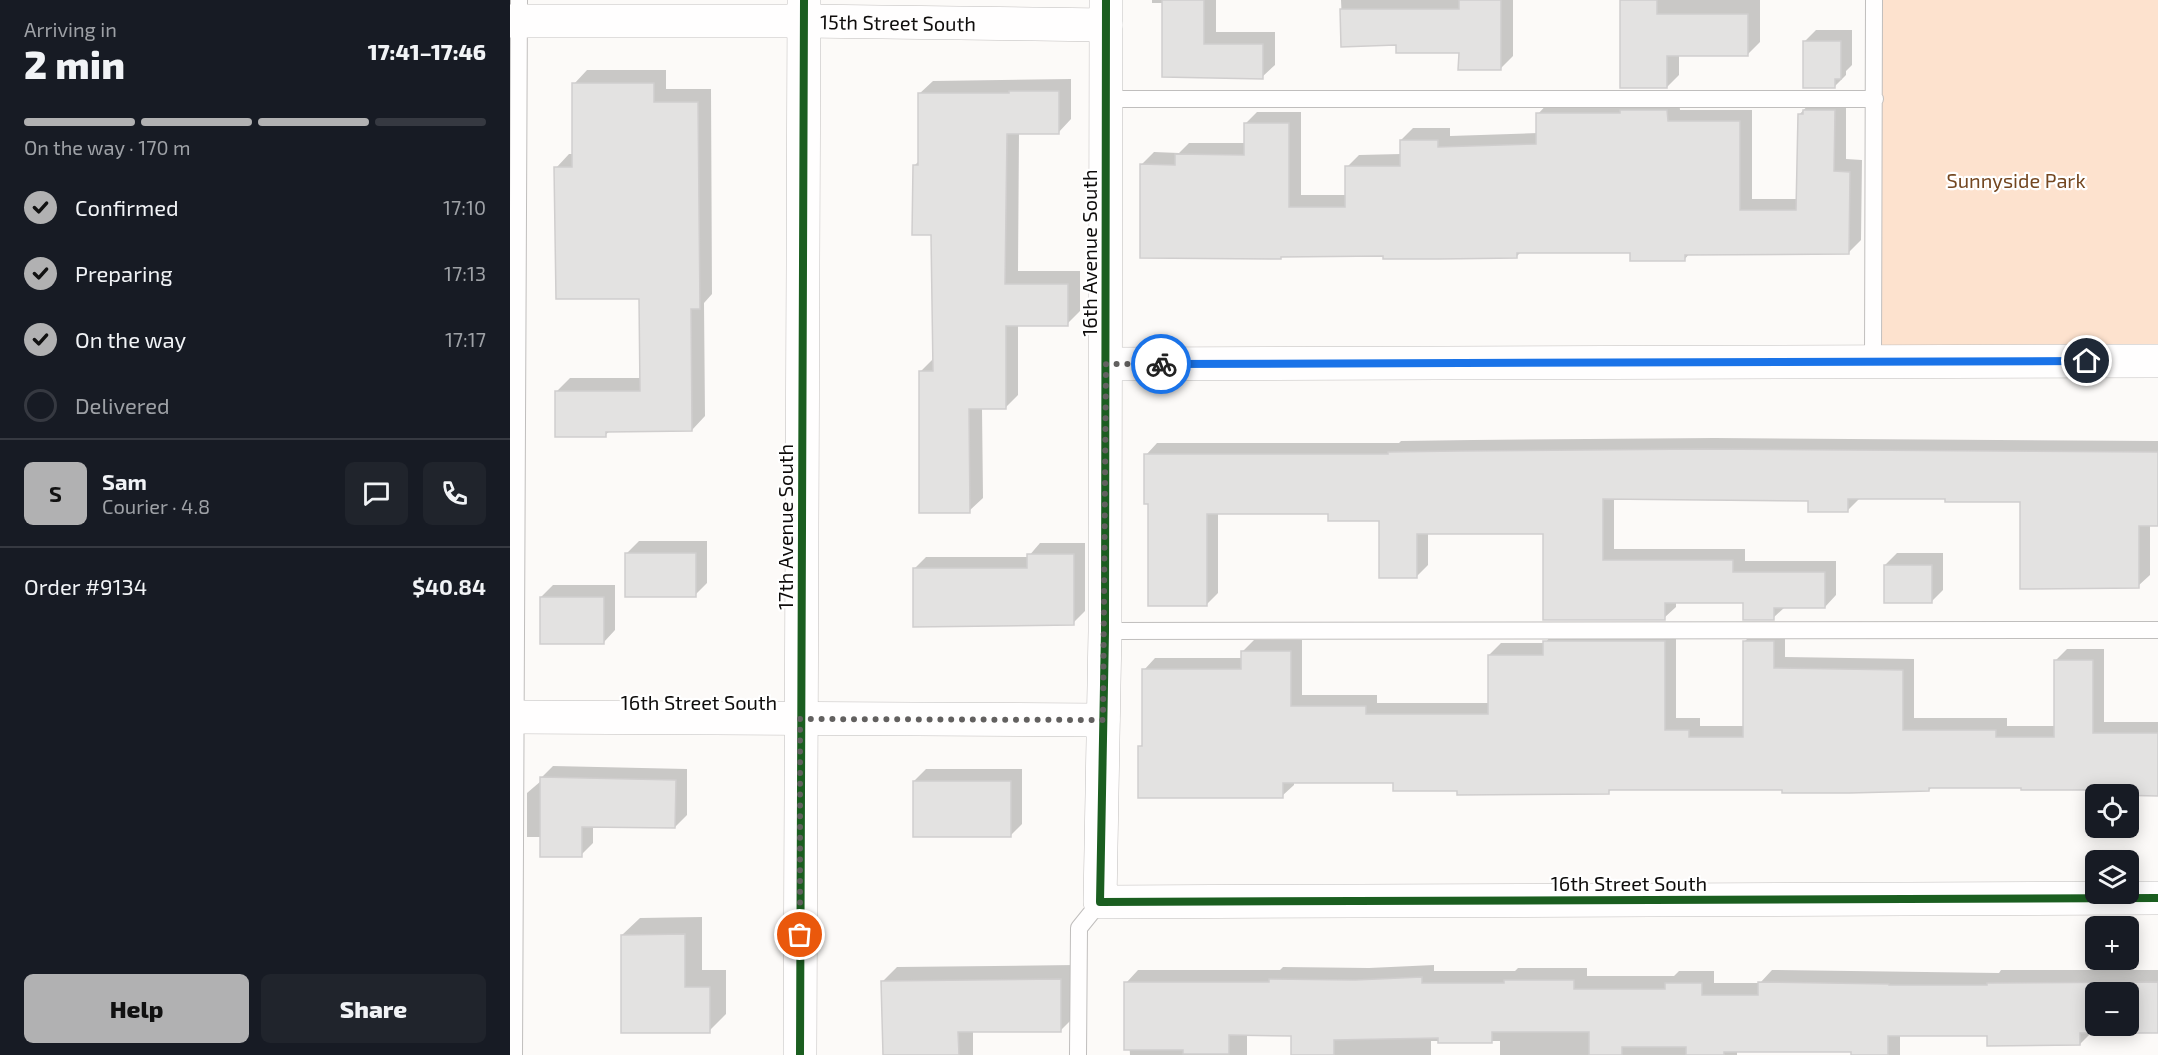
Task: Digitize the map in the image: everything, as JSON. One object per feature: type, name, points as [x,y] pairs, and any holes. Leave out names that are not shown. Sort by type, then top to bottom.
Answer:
[{"type":"street","name":"15th Street South","points":[[516,14],[804,11],[1106,12]]},
{"type":"street","name":"17th Avenue South","points":[[800,1055],[804,11]]},
{"type":"street","name":"16th Avenue South","points":[[1100,902],[1105,631],[1106,12]]},
{"type":"street","points":[[1106,364],[1873,360],[2158,361]]},
{"type":"street","name":"16th Street South","points":[[514,718],[1103,720]]},
{"type":"street","name":"16th Street South","points":[[1100,902],[2158,898]]},
{"type":"lane","points":[[1873,360],[1874,0]]},
{"type":"lane","points":[[514,1055],[516,14]]},
{"type":"lane","points":[[1106,99],[1875,99]]},
{"type":"lane","points":[[1105,631],[2158,630]]},
{"type":"lane","points":[[1078,1055],[1079,928],[1100,902]]},
{"type":"green space","name":"Sunnyside Park","points":[[1873,0],[2158,0],[2158,361],[1873,360]]},
{"type":"building","points":[[1162,0],[1204,0],[1204,44],[1263,44],[1263,79],[1162,77]]},
{"type":"building","points":[[1459,0],[1501,0],[1501,70],[1458,70],[1459,53],[1396,53],[1396,45],[1341,47],[1340,9],[1459,9]]},
{"type":"building","points":[[1620,0],[1657,0],[1657,14],[1748,14],[1748,56],[1667,56],[1667,88],[1620,88]]},
{"type":"building","points":[[1803,41],[1841,41],[1841,79],[1835,79],[1835,88],[1803,88]]},
{"type":"building","points":[[572,83],[654,83],[654,102],[698,102],[700,309],[691,309],[692,431],[606,432],[606,437],[555,437],[555,391],[640,391],[639,299],[556,299],[554,167],[572,167]]},
{"type":"building","points":[[1009,91],[1059,91],[1059,134],[1007,134],[1005,284],[1068,284],[1068,326],[1006,326],[1006,409],[969,409],[970,513],[919,513],[919,371],[933,371],[931,235],[912,235],[913,165],[918,165],[918,93],[1009,93]]},
{"type":"building","points":[[1620,110],[1667,110],[1668,121],[1740,121],[1740,210],[1796,210],[1798,114],[1803,114],[1803,110],[1835,110],[1834,171],[1850,172],[1849,254],[1685,255],[1685,261],[1630,261],[1630,253],[1517,253],[1517,258],[1438,259],[1383,259],[1383,256],[1281,257],[1281,259],[1140,258],[1140,164],[1175,165],[1175,154],[1244,155],[1244,123],[1289,123],[1289,207],[1345,207],[1345,166],[1400,166],[1400,140],[1438,140],[1438,147],[1536,144],[1536,113],[1620,113]]},
{"type":"building","points":[[1702,449],[2158,452],[2158,526],[2139,526],[2139,588],[2020,589],[2020,502],[1848,499],[1848,512],[1808,512],[1808,501],[1603,499],[1603,560],[1733,560],[1733,572],[1825,572],[1825,608],[1774,608],[1774,620],[1743,620],[1743,603],[1665,603],[1665,620],[1543,620],[1543,534],[1417,534],[1417,578],[1379,578],[1379,521],[1328,521],[1328,514],[1207,514],[1207,606],[1148,606],[1148,504],[1144,504],[1144,454],[1388,454],[1388,452]]},
{"type":"building","points":[[625,553],[696,553],[696,597],[625,597]]},
{"type":"building","points":[[1027,554],[1074,554],[1074,625],[913,627],[913,568],[1027,568]]},
{"type":"building","points":[[1884,565],[1932,565],[1932,603],[1884,603]]},
{"type":"building","points":[[540,597],[604,597],[604,644],[540,644]]},
{"type":"building","points":[[1543,641],[1665,641],[1665,730],[1689,730],[1689,737],[1743,737],[1743,641],[1774,641],[1774,668],[1903,670],[1903,730],[1996,730],[1996,737],[2054,737],[2054,660],[2093,660],[2093,733],[2158,733],[2158,796],[2139,796],[2139,784],[2085,784],[2085,790],[1929,788],[1929,791],[1782,793],[1782,790],[1609,790],[1609,794],[1457,795],[1457,791],[1393,791],[1393,783],[1283,783],[1283,798],[1138,798],[1138,746],[1142,746],[1142,669],[1241,669],[1241,651],[1291,651],[1291,706],[1366,706],[1366,714],[1488,714],[1488,655],[1543,655]]},
{"type":"building","points":[[540,777],[676,780],[675,828],[582,827],[582,857],[540,857]]},
{"type":"building","points":[[913,781],[1011,781],[1011,837],[913,837]]},
{"type":"building","points":[[685,934],[685,987],[710,987],[710,1033],[621,1033],[621,935]]},
{"type":"building","points":[[1422,977],[1422,983],[1574,980],[1574,989],[1665,989],[1665,983],[1702,983],[1702,995],[1758,995],[1758,982],[1889,985],[2085,982],[2085,1033],[2080,1033],[2080,1045],[1987,1046],[1987,1036],[1888,1036],[1888,1055],[1851,1055],[1851,1052],[1724,1052],[1724,1055],[1686,1055],[1686,1047],[1622,1047],[1622,1055],[1589,1055],[1589,1032],[1492,1032],[1492,1043],[1438,1043],[1438,1038],[1334,1040],[1334,1055],[1291,1055],[1291,1036],[1229,1035],[1229,1054],[1183,1054],[1183,1050],[1124,1050],[1124,982],[1269,982],[1269,979],[1355,980]]},
{"type":"building","points":[[1061,979],[1061,1032],[958,1032],[959,1055],[883,1055],[881,981]]},
{"type":"building","points":[[2139,982],[2158,982],[2158,1033],[2139,1033]]},
{"type":"cycle path","points":[[800,1055],[804,0]]},
{"type":"cycle path","points":[[1106,0],[1105,631],[1100,902],[2158,898]]},
{"type":"way so far","points":[[800,935],[800,719],[1103,720],[1106,364],[1161,364]]},
{"type":"route","points":[[1161,364],[2087,361]]}]
